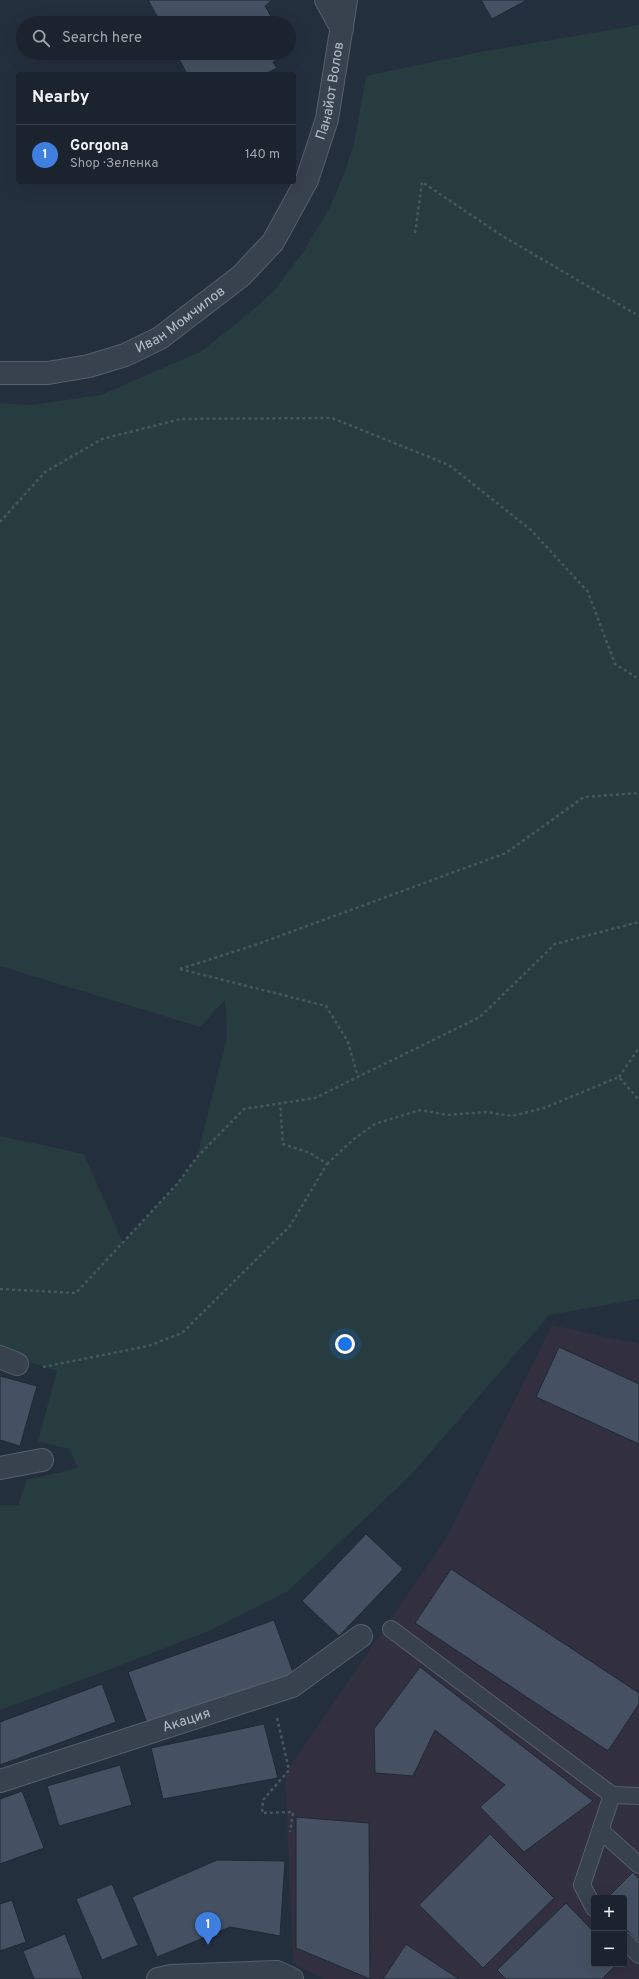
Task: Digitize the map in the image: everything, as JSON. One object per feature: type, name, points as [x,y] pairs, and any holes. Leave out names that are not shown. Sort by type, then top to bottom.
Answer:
[{"type":"street","points":[[326,0],[342,29]]},
{"type":"street","name":"Панайот Волов","points":[[306,180],[327,119],[346,0]]},
{"type":"street","name":"Иван Момчилов","points":[[0,373],[48,373],[89,366],[125,354],[160,338],[241,276],[273,242],[306,180]]},
{"type":"street","points":[[0,1468],[42,1460]]},
{"type":"street","name":"Акация","points":[[0,1781],[292,1686],[361,1636]]},
{"type":"street","points":[[158,1979],[171,1976],[283,1977]]},
{"type":"lane","points":[[391,1629],[612,1796],[639,1796]]},
{"type":"lane","points":[[591,1902],[582,1885],[612,1796]]},
{"type":"lane","points":[[600,1831],[639,1865]]},
{"type":"lane","points":[[627,1943],[639,1955]]},
{"type":"path","points":[[415,233],[422,182],[504,238],[639,316]]},
{"type":"path","points":[[0,522],[46,472],[102,439],[181,419],[332,418],[449,465],[531,530],[588,592],[615,664],[639,679]]},
{"type":"path","points":[[358,1077],[348,1042],[326,1006],[180,969],[258,944],[506,853],[584,796],[639,794]]},
{"type":"path","points":[[0,1289],[76,1293],[178,1183],[197,1157],[244,1109],[315,1098],[480,1017],[556,944],[639,922]]},
{"type":"path","points":[[9,1361],[30,1368],[53,1366],[148,1346],[182,1333],[290,1226],[327,1164],[354,1139],[374,1124],[420,1110],[448,1115],[486,1112],[512,1116],[544,1108],[618,1077],[639,1048]]},
{"type":"path","points":[[618,1077],[639,1100]]},
{"type":"path","points":[[280,1103],[283,1144],[310,1153],[327,1164]]},
{"type":"path","points":[[271,1693],[289,1770],[263,1800],[262,1813],[293,1812],[290,1832]]},
{"type":"shaded area","points":[[552,1325],[639,1344],[639,1979],[323,1979],[293,1963],[285,1774],[447,1537]]},
{"type":"green space","points":[[639,25],[639,1299],[549,1315],[411,1475],[288,1591],[211,1630],[0,1710],[0,1505],[18,1505],[27,1480],[78,1468],[69,1449],[38,1441],[57,1371],[0,1353],[0,1136],[84,1154],[123,1243],[178,1183],[197,1157],[227,1037],[225,1000],[200,1027],[0,966],[0,403],[31,405],[101,395],[200,352],[236,324],[273,292],[304,251],[330,207],[344,174],[354,144],[366,76],[480,52]]},
{"type":"building","points":[[148,0],[272,0],[265,6],[271,16],[157,16]]},
{"type":"building","points":[[481,0],[527,0],[492,19]]},
{"type":"building","points":[[180,60],[277,60],[273,62],[277,68],[269,72],[186,72]]},
{"type":"building","points":[[559,1347],[639,1384],[639,1444],[536,1397]]},
{"type":"building","points":[[0,1376],[37,1386],[20,1446],[0,1440]]},
{"type":"building","points":[[366,1534],[403,1569],[339,1636],[302,1601]]},
{"type":"building","points":[[451,1569],[639,1693],[639,1704],[608,1751],[415,1623]]},
{"type":"building","points":[[274,1620],[294,1675],[148,1726],[128,1672]]},
{"type":"building","points":[[420,1667],[593,1801],[524,1852],[480,1807],[505,1785],[435,1730],[413,1776],[375,1773],[374,1729]]},
{"type":"building","points":[[102,1684],[116,1722],[0,1765],[0,1722]]},
{"type":"building","points":[[264,1724],[278,1778],[163,1799],[151,1748]]},
{"type":"building","points":[[120,1765],[132,1805],[59,1826],[47,1786]]},
{"type":"building","points":[[22,1791],[44,1848],[0,1864],[0,1799]]},
{"type":"building","points":[[296,1817],[369,1823],[370,1979],[296,1948]]},
{"type":"building","points":[[490,1834],[554,1898],[483,1968],[419,1905]]},
{"type":"building","points":[[217,1860],[285,1861],[280,1936],[230,1927],[157,1957],[132,1897]]},
{"type":"building","points":[[633,1872],[639,1879],[639,1943],[627,1930],[627,1895],[610,1895]]},
{"type":"building","points":[[112,1884],[138,1945],[102,1960],[76,1899]]},
{"type":"building","points":[[12,1900],[26,1942],[0,1951],[0,1904]]},
{"type":"building","points":[[566,1903],[591,1929],[591,1967],[614,1967],[602,1979],[506,1979],[497,1970]]},
{"type":"building","points":[[65,1934],[83,1979],[34,1979],[23,1951]]},
{"type":"building","points":[[406,1944],[459,1979],[383,1979]]},
{"type":"place","name":"Gorgona","points":[[208,1945]]}]
